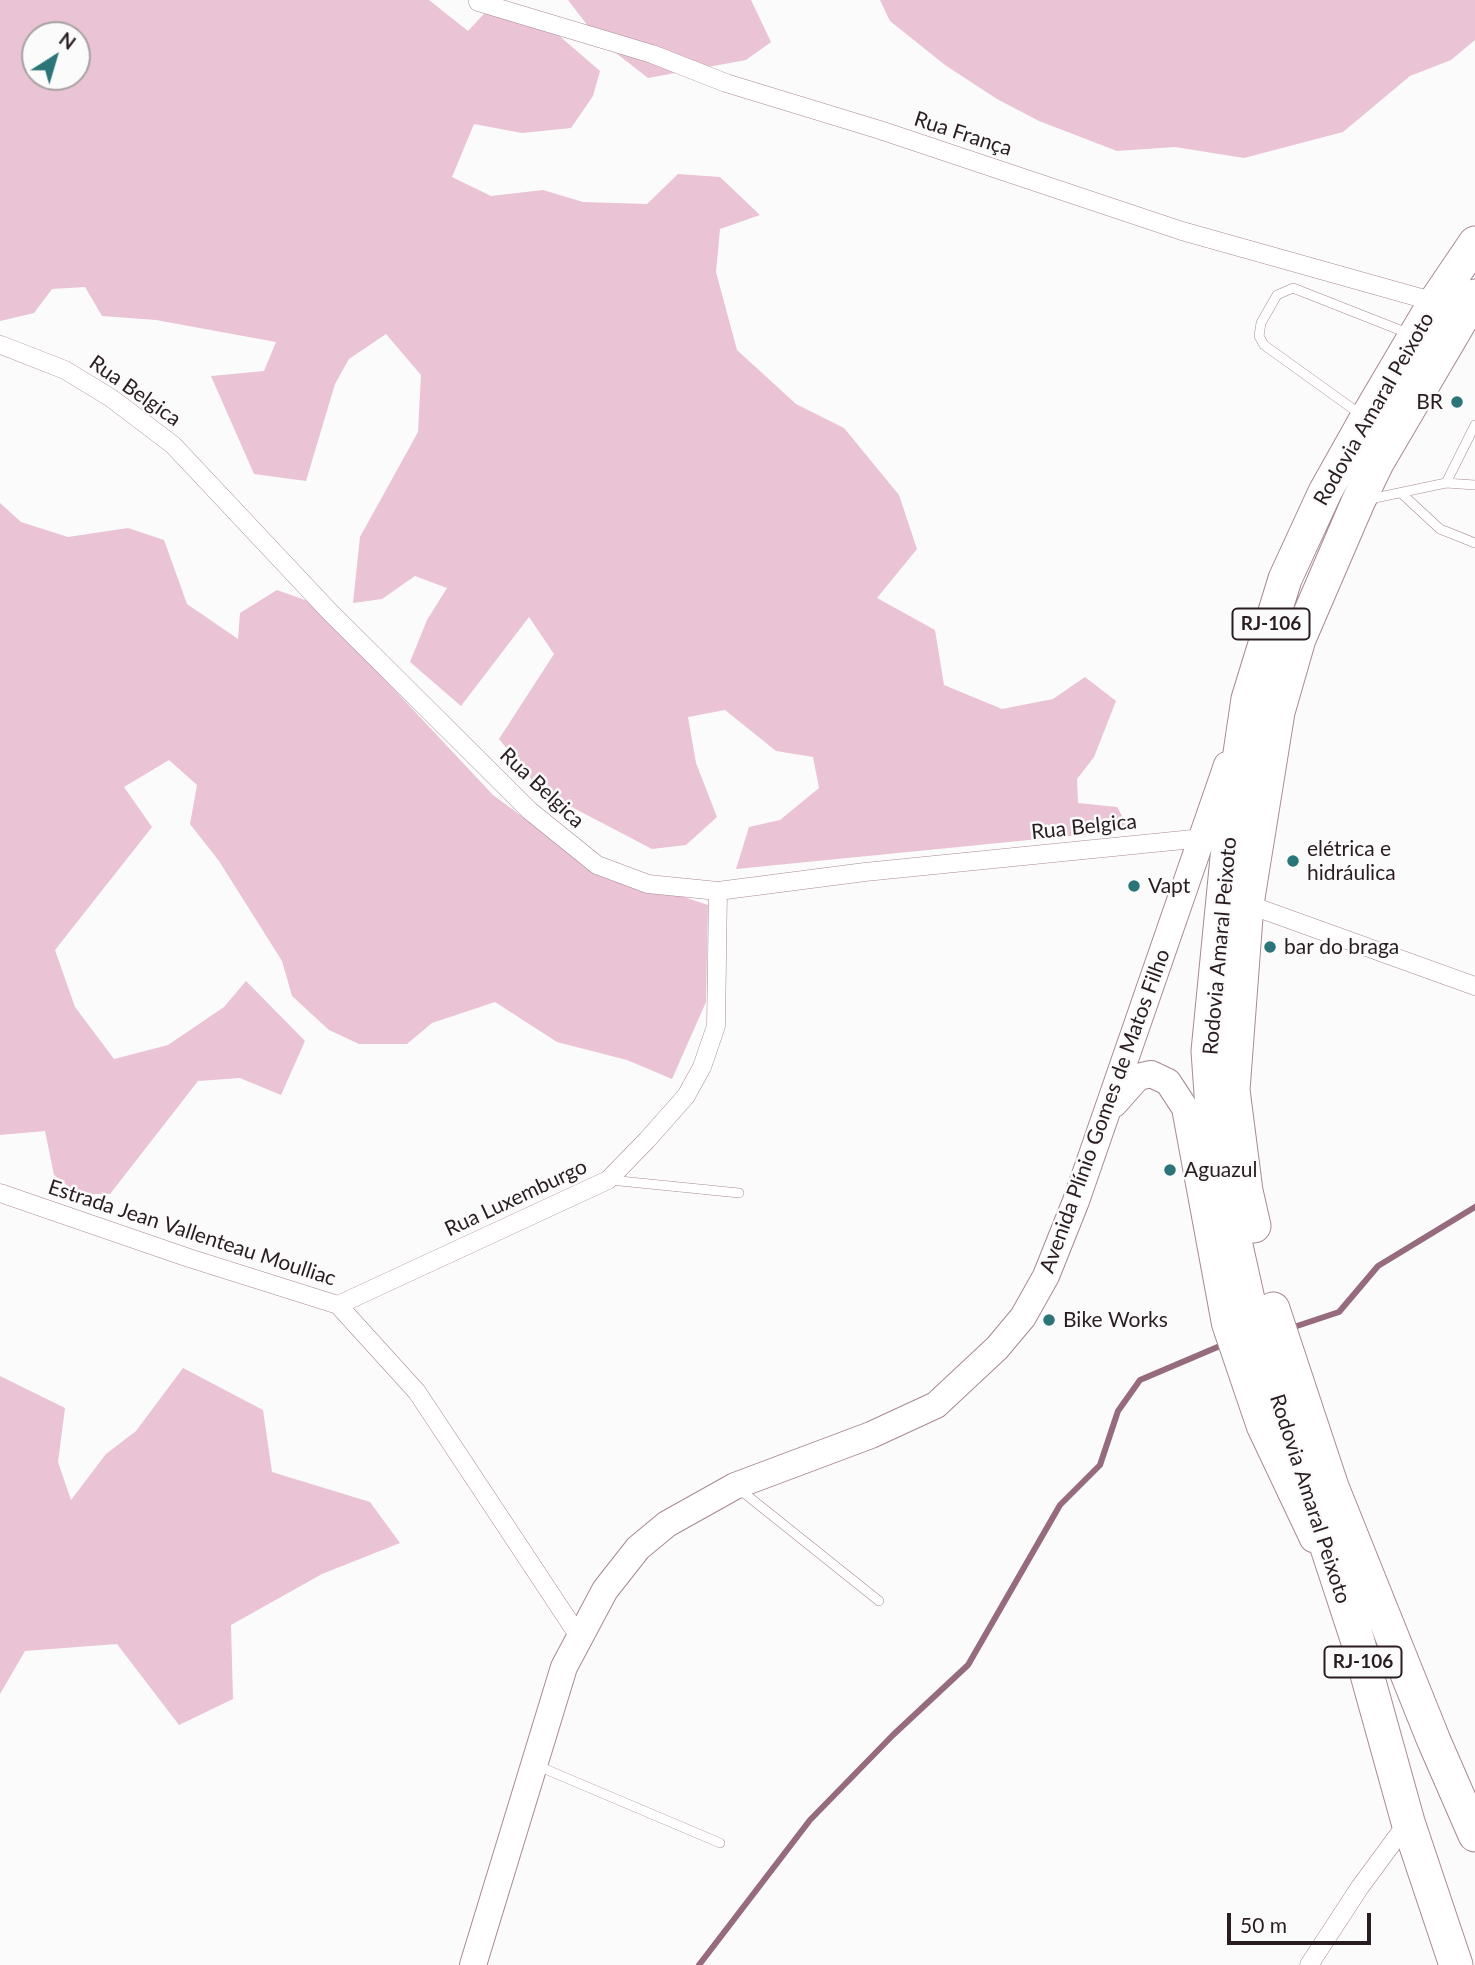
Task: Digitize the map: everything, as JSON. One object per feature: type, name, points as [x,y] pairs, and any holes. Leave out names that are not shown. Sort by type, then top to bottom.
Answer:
[{"type":"highway","name":"Rodovia Amaral Peixoto","points":[[1456,1965],[1408,1822],[1340,1587],[1251,1322],[1214,1151],[1208,1051],[1232,807],[1248,699],[1285,579],[1325,492],[1366,419],[1435,302],[1475,243]]},
{"type":"highway","name":"Rodovia Amaral Peixoto","points":[[1251,1322],[1246,1191],[1233,1090],[1247,904],[1278,712],[1299,639],[1358,502],[1377,463],[1473,305]]},
{"type":"highway","name":"Rodovia Amaral Peixoto","points":[[1263,1360],[1332,1487],[1434,1741],[1475,1835]]},
{"type":"highway","points":[[1433,1902],[1466,1965]]},
{"type":"main road","name":"Avenida Plínio Gomes de Matos Filho","points":[[473,1965],[564,1667],[605,1590],[638,1548],[667,1524],[735,1486],[904,1422],[936,1405],[997,1349],[1023,1317],[1046,1276],[1076,1201],[1203,838],[1248,699]]},
{"type":"main road","points":[[1105,1117],[1132,1082],[1144,1074],[1159,1076],[1180,1098],[1190,1126],[1201,1208],[1251,1322]]},
{"type":"street","name":"Rua França","points":[[478,2],[652,54],[726,83],[880,130],[1182,232],[1435,302]]},
{"type":"street","name":"Rua Belgica","points":[[1,345],[65,370],[111,398],[173,445],[329,611],[530,811],[597,865],[648,884],[718,891],[865,872],[1203,838]]},
{"type":"street","name":"Rua Luxemburgo","points":[[338,1305],[608,1180],[686,1096],[702,1068],[716,1026],[718,891]]},
{"type":"street","points":[[1247,904],[1475,986]]},
{"type":"street","name":"Estrada Jean Vallenteau Moulliac","points":[[0,1193],[189,1258],[338,1305],[417,1392],[580,1638]]},
{"type":"street","points":[[1309,1965],[1360,1887],[1408,1822]]},
{"type":"lane","points":[[1366,419],[1264,345],[1259,336],[1261,323],[1277,295],[1293,288],[1415,335]]},
{"type":"lane","points":[[1446,483],[1475,425]]},
{"type":"lane","points":[[1358,502],[1446,483],[1475,485]]},
{"type":"lane","points":[[1401,493],[1440,529],[1475,543]]},
{"type":"lane","points":[[608,1180],[739,1193]]},
{"type":"lane","points":[[735,1486],[759,1508],[879,1601]]},
{"type":"lane","points":[[533,1764],[720,1843]]},
{"type":"shaded area","points":[[0,0],[429,0],[468,31],[495,2],[534,14],[600,71],[593,96],[571,128],[522,133],[474,124],[452,177],[491,196],[543,190],[583,202],[647,204],[678,174],[720,177],[760,215],[720,229],[716,272],[737,350],[796,404],[844,428],[899,495],[917,549],[877,598],[935,630],[944,685],[1002,709],[1053,699],[1085,677],[1116,701],[1094,757],[1077,779],[1078,803],[1117,807],[1130,830],[736,869],[749,827],[780,820],[819,788],[813,757],[776,751],[725,710],[688,717],[696,763],[717,817],[686,845],[652,849],[541,791],[499,739],[554,654],[529,617],[461,706],[410,662],[427,620],[447,588],[415,576],[382,599],[353,603],[360,537],[418,432],[421,375],[386,334],[349,359],[335,384],[306,481],[254,474],[211,376],[264,371],[276,342],[156,320],[102,316],[85,287],[52,289],[34,313],[0,321]]},
{"type":"shaded area","points":[[568,0],[751,0],[771,42],[746,60],[648,78],[598,39]]},
{"type":"shaded area","points":[[880,0],[1475,0],[1475,40],[1451,60],[1410,76],[1343,132],[1244,158],[1175,147],[1117,151],[1039,121],[997,99],[945,65],[890,21]]},
{"type":"shaded area","points":[[0,503],[21,522],[68,537],[128,528],[164,540],[187,604],[238,639],[240,613],[277,590],[313,603],[493,795],[589,866],[708,905],[706,1002],[672,1079],[627,1060],[557,1042],[495,1002],[432,1023],[407,1044],[359,1044],[329,1030],[292,996],[282,961],[219,861],[190,824],[197,785],[169,760],[124,787],[152,827],[55,950],[75,1007],[114,1059],[168,1045],[224,1007],[246,981],[305,1041],[281,1095],[240,1078],[198,1081],[110,1194],[78,1194],[54,1175],[45,1131],[0,1135]]},
{"type":"shaded area","points":[[183,1368],[263,1410],[272,1472],[370,1502],[400,1543],[322,1574],[231,1625],[233,1699],[179,1725],[117,1644],[25,1651],[0,1694],[0,1376],[65,1408],[58,1462],[71,1500],[106,1454],[136,1431]]},
{"type":"waterway","points":[[1288,1329],[1339,1312],[1378,1266],[1475,1207]]},
{"type":"waterway","points":[[699,1965],[810,1820],[893,1735],[968,1665],[1060,1505],[1100,1465],[1118,1411],[1140,1380],[1227,1343]]},
{"type":"place","name":"BR","points":[[1457,402]]},
{"type":"place","name":"elétrica e hidráulica","points":[[1293,861]]},
{"type":"place","name":"Vapt","points":[[1134,886]]},
{"type":"place","name":"bar do braga","points":[[1270,947]]},
{"type":"place","name":"Aguazul","points":[[1170,1170]]},
{"type":"place","name":"Bike Works","points":[[1049,1320]]}]
